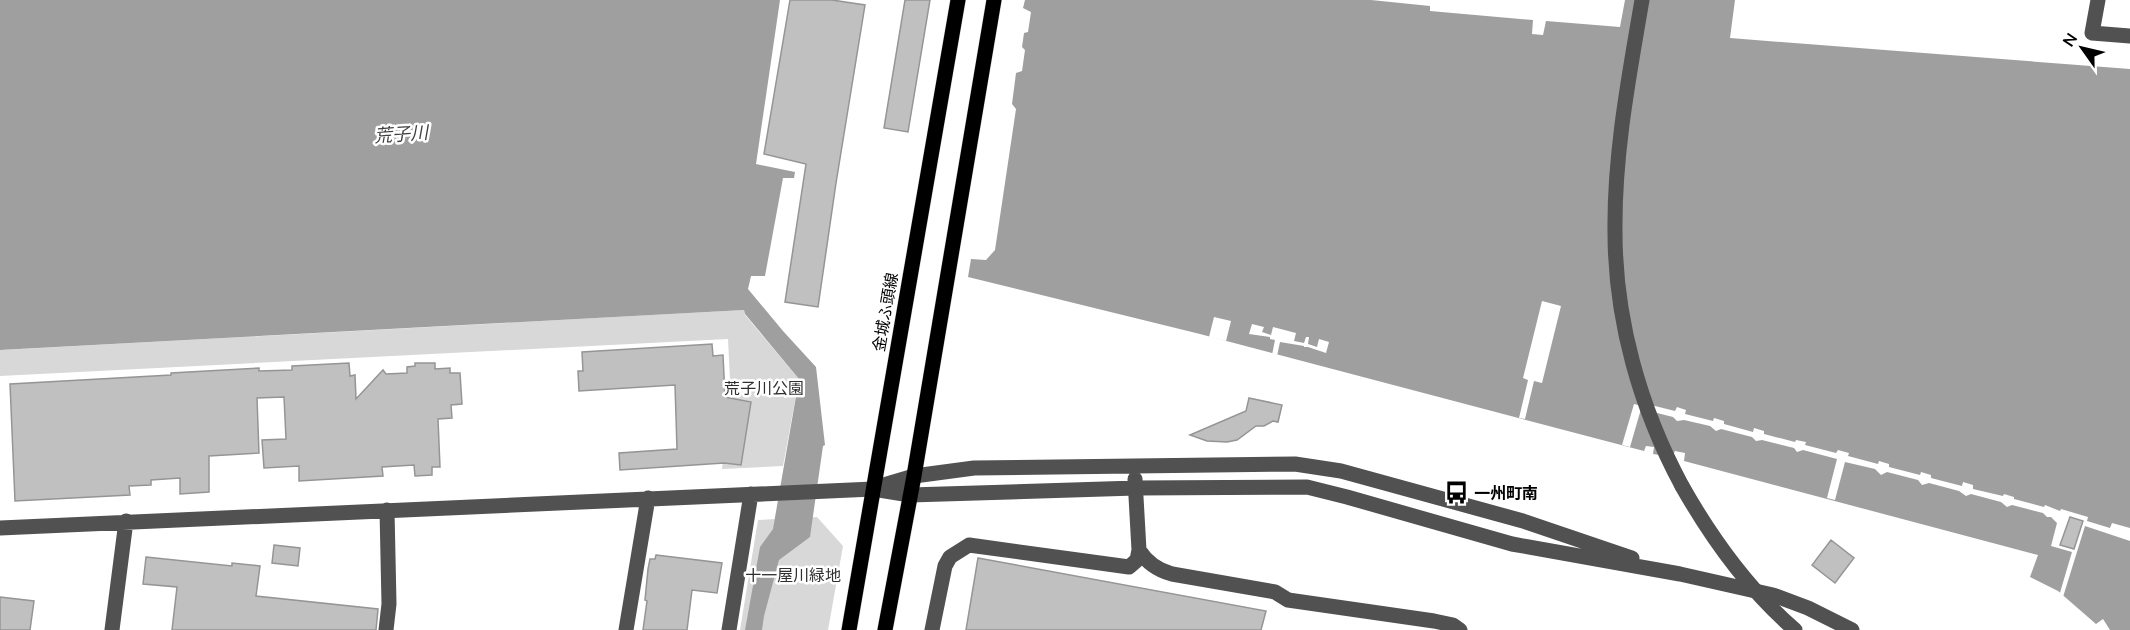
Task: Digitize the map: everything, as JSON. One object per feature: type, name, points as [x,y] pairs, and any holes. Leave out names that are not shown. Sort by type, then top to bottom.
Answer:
[{"type":"main road","name":"金城ふ頭線","points":[[849,630],[958,0]]},
{"type":"main road","points":[[885,630],[914,476],[994,0]]},
{"type":"street","points":[[1642,0],[1616,192],[1617,279],[1632,361],[1638,384],[1666,457],[1704,524],[1735,566],[1795,630]]},
{"type":"street","points":[[2098,0],[2092,33],[2130,36]]},
{"type":"street","points":[[873,489],[914,476],[974,468],[1295,464],[1341,471],[1523,521],[1680,574]]},
{"type":"street","points":[[932,630],[945,566],[950,557],[969,545],[1129,567],[1137,560],[1139,550],[1135,467]]},
{"type":"street","points":[[0,528],[873,489],[910,495],[1136,488],[1308,487],[1512,544],[1680,574],[1773,595],[1808,608],[1852,630]]},
{"type":"street","points":[[729,630],[752,494]]},
{"type":"street","points":[[626,630],[648,498]]},
{"type":"street","points":[[386,630],[389,604],[387,510]]},
{"type":"street","points":[[112,630],[126,521]]},
{"type":"street","points":[[1139,550],[1157,570],[1172,574],[1275,592],[1288,600],[1434,621],[1453,625],[1460,630]]},
{"type":"green space","name":"荒子川公園","points":[[744,310],[745,315],[799,379],[783,466],[722,469],[731,399],[728,339],[0,376],[0,346],[3,350]]},
{"type":"green space","name":"十一屋川緑地","points":[[817,517],[843,546],[828,630],[740,630],[758,520]]},
{"type":"water","name":"荒子川","points":[[0,0],[780,0],[756,164],[795,172],[794,178],[783,178],[765,276],[751,276],[748,289],[816,367],[825,445],[823,446],[810,537],[779,560],[762,630],[745,630],[760,547],[773,529],[799,379],[744,310],[0,350]]},
{"type":"water","points":[[1025,0],[1371,0],[1430,6],[1430,11],[1533,20],[1532,34],[1543,35],[1546,21],[1620,27],[1625,0],[1735,0],[1730,38],[2130,69],[2130,630],[2110,630],[2103,619],[2096,624],[2058,591],[2030,577],[2038,555],[1684,461],[1685,453],[1675,451],[1672,457],[1653,454],[1654,447],[1646,446],[1644,451],[1200,334],[968,277],[971,259],[986,260],[995,250],[1016,109],[1012,104],[1016,73],[1022,71],[1025,50],[1022,47],[1024,33],[1028,32],[1031,12],[1023,8]]},
{"type":"pier","points":[[1542,301],[1561,306],[1542,383],[1534,381],[1525,419],[1519,418],[1528,380],[1523,378]]},
{"type":"pier","points":[[1214,317],[1231,321],[1226,341],[1209,337]]},
{"type":"pier","points":[[1252,324],[1264,327],[1262,332],[1271,335],[1273,327],[1296,333],[1294,341],[1304,343],[1306,337],[1309,337],[1308,344],[1317,347],[1319,339],[1329,342],[1326,353],[1280,342],[1277,356],[1272,355],[1275,340],[1249,334]]},
{"type":"pier","points":[[1639,402],[1675,411],[1677,407],[1686,410],[1685,414],[1713,421],[1714,418],[1724,421],[1724,424],[1753,432],[1754,428],[1764,431],[1764,434],[1795,442],[1796,440],[1806,442],[1805,445],[1836,453],[1838,450],[1849,453],[1848,456],[1878,464],[1879,461],[1889,464],[1889,467],[1920,475],[1921,472],[1931,475],[1931,478],[1962,486],[1963,482],[1973,485],[1973,489],[2003,496],[2004,494],[2014,499],[2088,517],[2087,521],[2110,528],[2112,523],[2130,528],[2130,541],[2085,526],[2063,597],[2059,596],[2072,552],[2051,546],[2057,523],[2043,513],[2012,505],[2007,507],[2001,502],[1971,494],[1966,496],[1959,491],[1929,483],[1922,485],[1918,480],[1887,472],[1881,475],[1875,469],[1845,462],[1835,500],[1827,498],[1837,459],[1803,450],[1797,452],[1794,448],[1762,440],[1756,441],[1752,437],[1721,429],[1716,431],[1710,426],[1684,420],[1677,421],[1673,417],[1641,409],[1630,447],[1622,445],[1634,404],[1638,405]]},
{"type":"building","points":[[790,0],[832,0],[865,5],[818,307],[785,302],[806,164],[764,154]]},
{"type":"building","points":[[905,0],[930,0],[908,132],[884,128]]},
{"type":"building","points":[[712,344],[713,356],[723,355],[725,397],[751,402],[741,465],[724,463],[620,470],[619,453],[677,449],[675,385],[579,391],[578,371],[583,371],[582,352]]},
{"type":"building","points":[[349,363],[350,376],[355,375],[356,399],[383,370],[386,374],[407,373],[407,367],[415,366],[415,363],[435,363],[435,369],[450,368],[450,373],[460,373],[462,404],[451,405],[452,418],[438,419],[440,467],[432,467],[432,475],[415,476],[414,465],[382,467],[383,476],[299,481],[299,466],[264,468],[262,440],[286,439],[284,397],[257,398],[259,453],[209,456],[209,492],[180,494],[180,478],[151,480],[151,485],[129,486],[130,495],[15,501],[10,384],[259,368],[259,371],[292,370],[292,366]]},
{"type":"building","points":[[1249,398],[1282,405],[1278,422],[1273,421],[1264,426],[1256,426],[1237,440],[1227,442],[1207,441],[1190,435],[1246,411]]},
{"type":"building","points":[[2070,517],[2083,521],[2074,549],[2060,545]]},
{"type":"building","points":[[1831,540],[1854,558],[1835,583],[1812,565]]},
{"type":"building","points":[[274,545],[300,548],[298,566],[272,563]]},
{"type":"building","points":[[656,555],[722,563],[717,593],[692,590],[687,630],[643,630],[648,569],[650,559],[655,559]]},
{"type":"building","points":[[146,557],[232,566],[232,563],[260,566],[256,596],[378,609],[376,630],[172,630],[177,587],[143,584]]},
{"type":"building","points":[[978,558],[1266,611],[1261,630],[966,630]]},
{"type":"building","points":[[0,597],[34,601],[30,630],[0,630]]},
{"type":"place","name":"一州町南","points":[[1456,493]]}]
